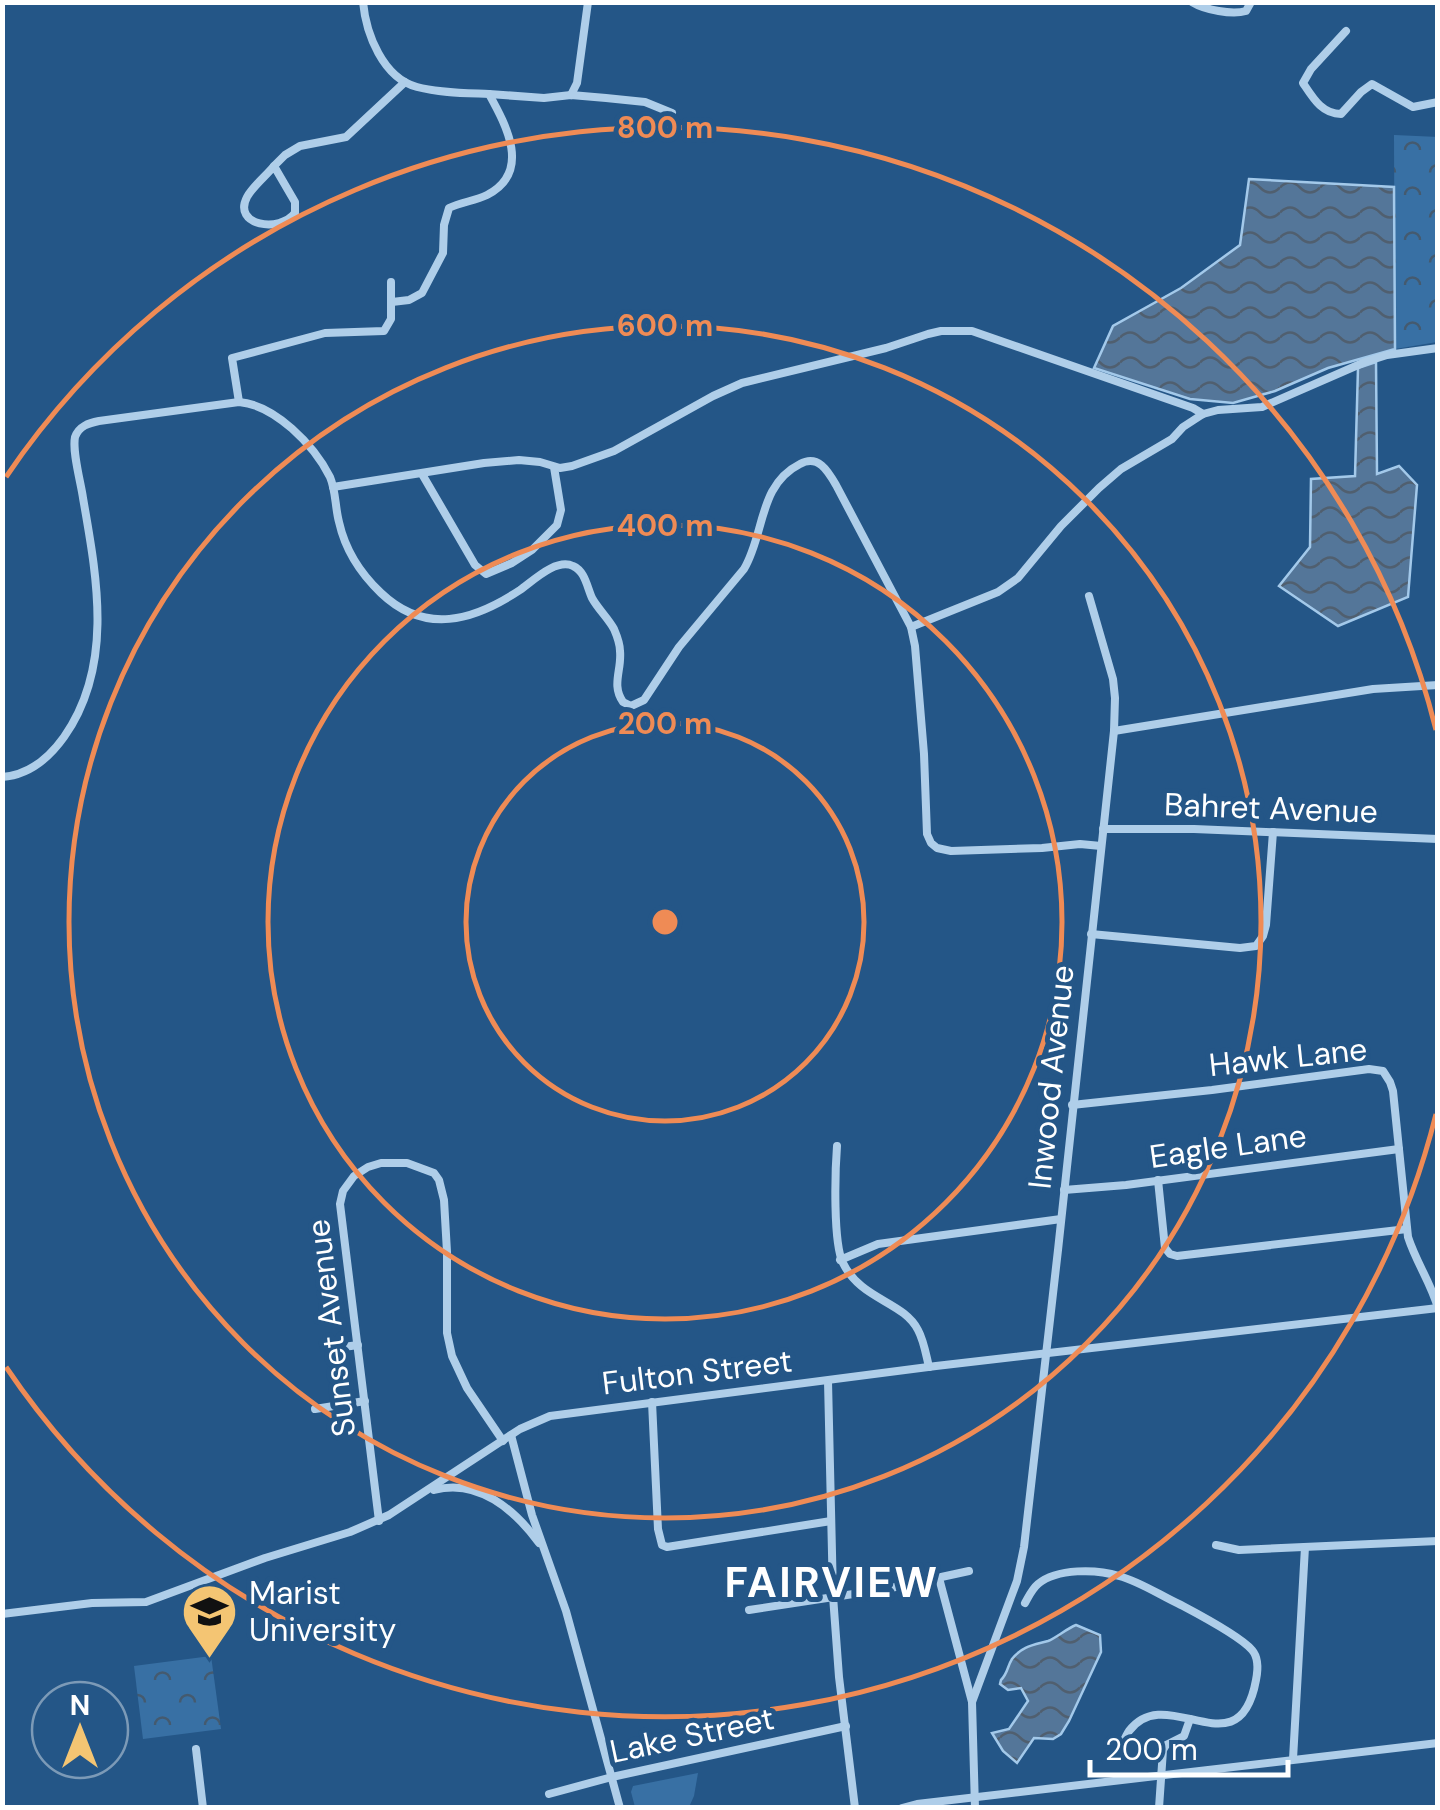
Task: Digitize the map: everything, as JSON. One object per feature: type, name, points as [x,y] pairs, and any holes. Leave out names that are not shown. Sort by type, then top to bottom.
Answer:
[{"type":"street","points":[[363,2],[372,39],[395,74],[417,87],[446,92],[544,98],[572,95],[645,102],[672,113]]},
{"type":"street","points":[[572,95],[588,2]]},
{"type":"street","points":[[1192,2],[1242,13],[1252,2]]},
{"type":"street","points":[[1346,31],[1311,69],[1303,84],[1326,111],[1341,114],[1372,84],[1412,106],[1438,102]]},
{"type":"street","points":[[274,166],[295,202],[295,213],[286,222],[260,224],[250,220],[245,212],[246,200],[274,166],[285,155],[300,146],[346,138],[405,82]]},
{"type":"street","points":[[392,302],[410,300],[422,293],[443,253],[449,208],[487,195],[505,180],[511,165],[512,142],[489,94]]},
{"type":"street","points":[[239,402],[232,358],[325,333],[384,331],[391,321],[391,282]]},
{"type":"street","points":[[333,487],[512,460],[572,466],[604,455],[742,383],[942,331],[972,331],[1203,414]]},
{"type":"street","points":[[911,628],[998,592],[1018,578],[1098,488],[1203,414],[1262,407],[1365,362],[1438,348]]},
{"type":"street","points":[[2,778],[25,773],[58,746],[82,707],[95,668],[98,615],[75,445],[79,430],[99,421],[239,402],[265,408],[316,456],[329,475],[342,532],[356,563],[386,598],[417,617],[463,617],[504,600],[554,567],[576,567],[616,634],[620,654],[616,689],[627,705],[640,703],[648,696],[679,648],[744,569],[770,495],[787,473],[804,462],[818,462],[829,473],[911,628],[928,839],[941,850],[951,852],[1101,846]]},
{"type":"street","points":[[422,474],[475,565],[486,574],[512,564],[557,525],[561,510],[554,466]]},
{"type":"street","name":"Inwood Avenue","points":[[972,1702],[1019,1570],[1030,1498],[1114,731],[1112,679],[1089,596]]},
{"type":"street","points":[[1114,731],[1374,690],[1438,686]]},
{"type":"street","name":"Bahret Avenue","points":[[1103,829],[1194,828],[1438,838]]},
{"type":"street","points":[[1091,934],[1240,948],[1256,946],[1266,925],[1273,832]]},
{"type":"street","name":"Hawk Lane","points":[[1072,1105],[1378,1069],[1390,1082],[1407,1229],[1414,1256],[1434,1292],[1438,1308]]},
{"type":"street","points":[[836,1146],[840,1260],[865,1291],[902,1312],[917,1328],[929,1367]]},
{"type":"street","name":"Eagle Lane","points":[[1064,1190],[1398,1150]]},
{"type":"street","name":"Sunset Avenue","points":[[379,1521],[340,1204],[343,1191],[354,1176],[368,1167],[407,1162],[434,1173],[439,1180],[444,1200],[449,1344],[468,1388],[507,1438]]},
{"type":"street","points":[[1158,1180],[1165,1248],[1177,1256],[1407,1229]]},
{"type":"street","points":[[840,1260],[878,1244],[1061,1219]]},
{"type":"street","name":"Fulton Street","points":[[2,1614],[154,1600],[252,1562],[379,1521],[528,1425],[550,1416],[1438,1308]]},
{"type":"street","points":[[329,1348],[358,1345]]},
{"type":"street","points":[[828,1382],[833,1596],[855,1808]]},
{"type":"street","points":[[314,1409],[365,1401]]},
{"type":"street","points":[[652,1402],[658,1530],[662,1544],[667,1547],[831,1522]]},
{"type":"street","points":[[507,1438],[552,1566],[620,1808]]},
{"type":"street","points":[[421,1496],[450,1487],[491,1498],[530,1531],[552,1566]]},
{"type":"street","points":[[1216,1544],[1239,1550],[1438,1540]]},
{"type":"street","points":[[1294,1759],[1305,1547]]},
{"type":"street","points":[[1019,1570],[1037,1586]]},
{"type":"street","points":[[749,1610],[968,1571]]},
{"type":"street","points":[[1025,1603],[1037,1586],[1057,1575],[1104,1572],[1121,1576],[1206,1618],[1252,1650],[1257,1660],[1257,1677],[1246,1711],[1237,1720],[1228,1723],[1166,1714],[1146,1718],[1131,1728],[1119,1752]]},
{"type":"street","points":[[939,1578],[972,1702],[975,1808]]},
{"type":"street","points":[[1159,1808],[1163,1750],[1184,1736],[1190,1718]]},
{"type":"street","name":"Lake Street","points":[[549,1794],[846,1726]]},
{"type":"street","points":[[902,1808],[1438,1743]]},
{"type":"street","points":[[196,1749],[203,1808]]},
{"type":"green space","points":[[1394,135],[1438,137],[1437,342],[1395,349]]},
{"type":"green space","points":[[211,1656],[221,1729],[143,1739],[134,1666]]},
{"type":"green space","points":[[698,1773],[689,1807],[635,1807],[633,1786]]},
{"type":"water","points":[[1249,179],[1394,187],[1395,349],[1328,368],[1275,391],[1233,403],[1190,399],[1094,368],[1113,326],[1181,288],[1240,245]]},
{"type":"water","points":[[1376,362],[1377,474],[1399,466],[1417,485],[1408,597],[1338,626],[1279,586],[1310,547],[1311,479],[1355,476],[1358,368]]},
{"type":"water","points":[[1076,1625],[1100,1635],[1101,1652],[1061,1734],[1053,1739],[1034,1738],[1017,1763],[1003,1751],[992,1733],[1009,1729],[1028,1701],[1021,1688],[1008,1690],[1000,1684],[1001,1680],[1020,1651],[1051,1640]]},
{"type":"place","name":"Marist University","points":[[210,1660]]},
{"type":"district","name":"FAIRVIEW","points":[[832,1582]]}]
